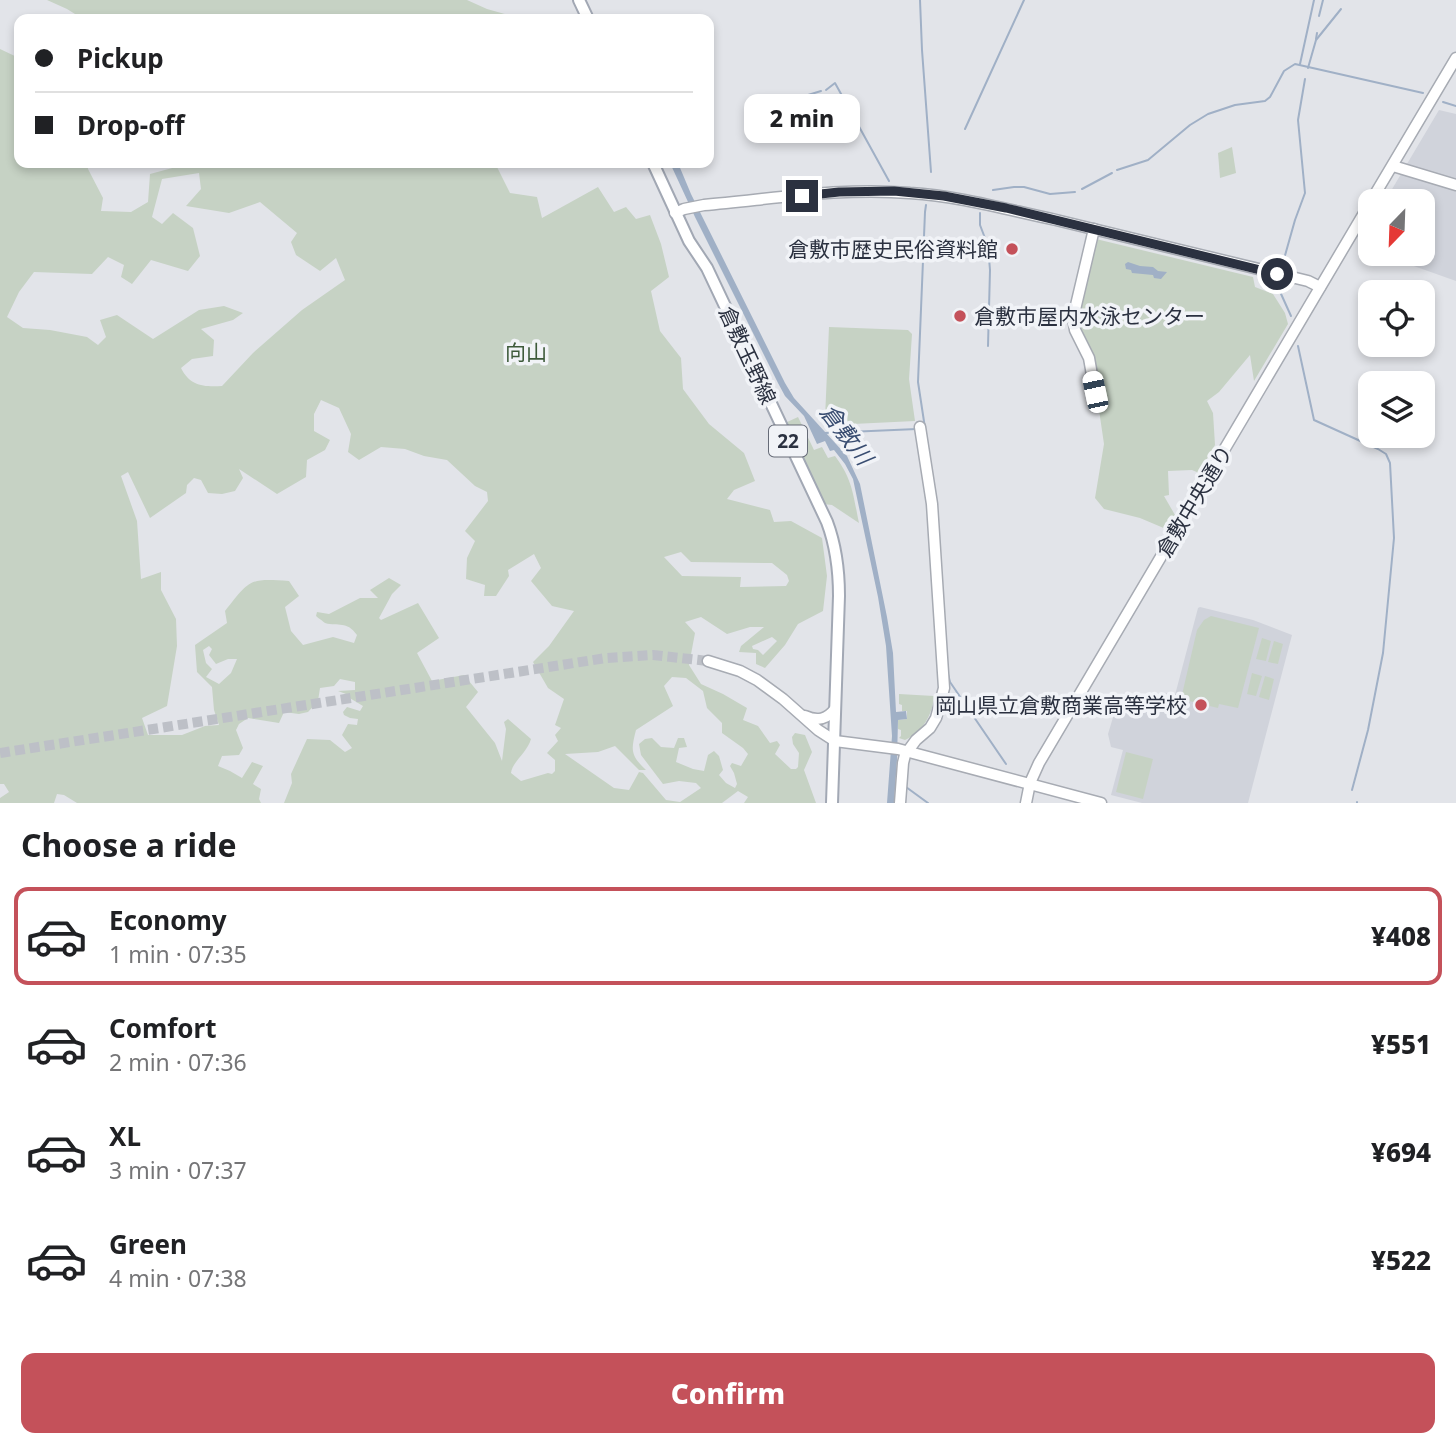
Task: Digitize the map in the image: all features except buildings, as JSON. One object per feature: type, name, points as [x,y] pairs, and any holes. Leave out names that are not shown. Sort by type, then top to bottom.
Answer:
[{"type":"main road","name":"倉敷玉野線","points":[[656,168],[680,211],[689,241],[707,268],[829,528],[839,580],[832,803]]},
{"type":"street","name":"倉敷中央通り","points":[[1379,189],[1456,58]]},
{"type":"street","points":[[1393,166],[1456,185]]},
{"type":"street","points":[[680,211],[704,205],[831,193],[894,191],[944,196],[1094,229],[1308,281],[1320,287]]},
{"type":"street","name":"倉敷中央通り","points":[[1026,803],[1030,783],[1046,751],[1358,224]]},
{"type":"street","points":[[1094,229],[1073,318],[1074,330],[1089,358],[1095,392]]},
{"type":"street","points":[[898,749],[936,718],[944,688],[933,510],[920,429]]},
{"type":"street","points":[[708,661],[740,671],[757,680],[835,741],[898,749],[1101,803]]},
{"type":"street","points":[[799,713],[815,720],[826,718],[835,709]]},
{"type":"street","points":[[898,749],[903,763],[900,803]]},
{"type":"shaded area","points":[[1439,110],[1456,114],[1456,281],[1414,266],[1435,266],[1435,189],[1392,189]]},
{"type":"shaded area","name":"岡山県立倉敷商業高等学校","points":[[1200,607],[1253,620],[1292,635],[1248,803],[1142,803],[1111,795],[1123,750],[1111,747],[1108,734],[1114,714],[1116,710],[1166,693],[1175,695]]},
{"type":"green space","points":[[47,0],[467,0],[505,14],[75,14]]},
{"type":"green space","name":"向山","points":[[0,49],[14,56],[14,168],[88,168],[103,198],[101,211],[131,212],[148,202],[150,174],[172,168],[498,168],[510,193],[537,197],[542,218],[598,187],[614,212],[626,207],[636,219],[650,215],[669,277],[651,291],[660,331],[681,358],[683,389],[709,424],[744,453],[755,481],[734,490],[727,499],[770,510],[774,522],[791,521],[822,538],[827,576],[823,611],[798,624],[785,645],[765,668],[756,664],[756,653],[739,652],[741,646],[764,627],[750,627],[727,634],[701,617],[685,622],[695,633],[689,665],[701,684],[747,708],[743,720],[758,726],[770,743],[777,741],[780,745],[775,754],[791,769],[798,767],[799,753],[792,737],[795,733],[805,735],[812,752],[804,770],[816,803],[744,803],[748,797],[738,791],[722,803],[284,803],[292,783],[291,774],[307,739],[330,740],[345,752],[352,748],[342,735],[348,724],[357,725],[358,719],[350,718],[343,712],[347,707],[360,711],[363,706],[338,691],[355,690],[355,682],[340,679],[334,686],[320,688],[318,701],[308,712],[284,712],[279,723],[248,718],[239,724],[236,730],[243,748],[239,755],[222,756],[218,766],[242,778],[252,762],[263,766],[253,784],[261,789],[261,803],[77,803],[57,794],[54,803],[0,803],[0,798],[9,792],[4,784],[0,784]],"holes":[[[199,173],[201,189],[186,206],[229,213],[260,202],[297,233],[291,242],[296,255],[320,271],[336,258],[345,280],[302,310],[253,353],[222,386],[193,382],[181,368],[192,359],[213,356],[214,340],[201,329],[233,320],[243,313],[224,306],[199,310],[153,339],[117,315],[100,320],[106,337],[98,345],[87,337],[23,328],[7,317],[19,292],[34,272],[92,274],[108,257],[124,265],[121,277],[132,284],[151,260],[188,271],[200,256],[193,228],[173,213],[162,224],[152,217],[162,179]],[[321,400],[339,408],[351,434],[348,452],[359,460],[381,447],[405,449],[447,460],[475,486],[487,492],[488,501],[465,531],[475,541],[467,558],[466,579],[485,585],[484,596],[496,596],[509,576],[508,570],[534,554],[541,568],[531,581],[552,606],[574,611],[549,646],[533,662],[548,688],[564,699],[555,725],[561,728],[555,735],[558,741],[547,753],[555,760],[555,771],[552,774],[521,781],[511,773],[531,739],[508,719],[504,722],[506,729],[502,761],[495,743],[466,707],[478,692],[464,675],[432,681],[417,653],[439,638],[418,603],[381,620],[379,618],[392,594],[401,585],[389,578],[370,590],[378,598],[360,598],[329,614],[317,612],[316,616],[325,623],[346,626],[353,630],[357,635],[354,643],[333,637],[303,645],[291,631],[285,607],[299,596],[289,581],[265,580],[251,583],[225,611],[227,623],[195,645],[197,672],[212,687],[214,710],[219,725],[205,726],[182,735],[148,735],[142,718],[167,706],[177,646],[176,619],[161,590],[161,572],[141,579],[137,521],[121,476],[128,472],[150,518],[186,493],[187,485],[194,478],[201,480],[208,493],[235,491],[243,478],[239,469],[277,494],[306,477],[307,460],[325,450],[330,440],[314,431],[314,414]],[[681,552],[691,562],[772,563],[787,575],[789,581],[786,586],[740,587],[741,577],[682,576],[664,557]],[[772,637],[777,641],[763,655],[753,649],[752,646]],[[209,646],[212,649],[209,655],[216,664],[237,659],[231,673],[219,684],[206,677],[212,669],[206,663],[203,650]],[[672,677],[686,678],[703,691],[707,708],[722,723],[722,733],[748,754],[741,766],[732,763],[730,766],[737,784],[735,788],[719,775],[723,770],[719,756],[714,751],[708,755],[704,771],[676,762],[679,748],[687,747],[684,738],[678,738],[674,748],[661,747],[652,738],[639,744],[641,755],[663,784],[679,781],[696,783],[701,788],[680,802],[666,800],[643,773],[639,772],[629,790],[614,788],[565,754],[598,752],[615,746],[639,770],[646,770],[633,752],[633,743],[636,730],[673,706],[664,686]]]},
{"type":"green space","points":[[1232,147],[1236,173],[1220,178],[1218,153]]},
{"type":"green space","points":[[1096,239],[1253,277],[1255,287],[1273,294],[1285,313],[1288,324],[1254,381],[1250,355],[1219,392],[1207,401],[1213,413],[1215,445],[1199,473],[1192,470],[1168,471],[1169,495],[1164,496],[1175,515],[1166,529],[1140,518],[1104,509],[1095,498],[1104,444],[1099,410],[1094,399],[1097,382],[1094,355],[1080,332],[1078,320]]},
{"type":"green space","points":[[829,327],[908,330],[912,334],[909,379],[915,421],[832,425],[825,418]]},
{"type":"green space","points":[[798,417],[814,450],[822,447],[828,458],[835,456],[846,473],[859,523],[832,505],[823,504],[785,423]]},
{"type":"green space","points":[[1211,616],[1259,628],[1238,708],[1219,704],[1218,708],[1181,699],[1197,630],[1204,620]]},
{"type":"green space","points":[[1262,638],[1271,641],[1266,661],[1256,659]]},
{"type":"green space","points":[[1274,641],[1283,644],[1278,664],[1268,662]]},
{"type":"green space","points":[[1252,673],[1262,676],[1256,696],[1247,694]]},
{"type":"green space","points":[[1265,676],[1274,679],[1269,700],[1259,697]]},
{"type":"green space","points":[[899,694],[934,696],[925,722],[917,733],[905,740],[899,738],[901,730],[898,729],[898,720],[907,719],[907,711],[902,711]]},
{"type":"green space","points":[[1126,752],[1153,759],[1143,799],[1116,792]]},
{"type":"water","points":[[672,168],[680,168],[785,383],[794,398],[847,456],[860,484],[893,653],[896,712],[906,711],[907,719],[898,720],[894,803],[887,803],[892,736],[886,646],[853,479],[845,464],[834,450],[830,451],[825,441],[817,444],[804,416],[785,396]]},
{"type":"water","points":[[1128,262],[1167,272],[1161,279],[1154,278],[1153,275],[1132,273],[1126,269],[1125,264]]},
{"type":"waterway","points":[[920,0],[931,172]]},
{"type":"waterway","points":[[965,129],[1024,0]]},
{"type":"waterway","points":[[1300,64],[1314,0]]},
{"type":"waterway","points":[[1319,16],[1323,0]]},
{"type":"waterway","points":[[1308,68],[1316,40],[1341,9]]},
{"type":"waterway","points":[[1316,39],[1317,33]]},
{"type":"waterway","points":[[1117,170],[1148,160],[1190,125],[1208,114],[1235,105],[1265,101],[1284,71],[1295,64],[1423,93]]},
{"type":"waterway","points":[[1284,259],[1305,193],[1298,120],[1305,79]]},
{"type":"waterway","points":[[826,90],[835,83],[889,181]]},
{"type":"waterway","points":[[808,95],[821,91]]},
{"type":"waterway","points":[[1443,102],[1456,106]]},
{"type":"waterway","points":[[1082,189],[1112,173]]},
{"type":"waterway","points":[[993,190],[1024,187],[1050,194],[1075,192]]},
{"type":"waterway","points":[[925,428],[918,382],[926,205]]},
{"type":"waterway","points":[[980,213],[980,225],[988,246],[990,270],[988,346]]},
{"type":"waterway","points":[[1277,285],[1291,316]]},
{"type":"waterway","points":[[1298,346],[1314,420],[1378,449],[1386,454],[1390,463],[1394,538],[1383,653],[1368,730],[1352,790]]},
{"type":"waterway","name":"倉敷川","points":[[825,433],[917,429]]},
{"type":"waterway","points":[[926,437],[934,487]]},
{"type":"waterway","points":[[948,674],[950,682],[1006,764]]},
{"type":"waterway","points":[[906,787],[928,803]]},
{"type":"tunnel","points":[[0,753],[606,658],[653,655],[708,661]]},
{"type":"place","name":"倉敷市歴史民俗資料館","points":[[1012,249]]},
{"type":"place","name":"倉敷市屋内水泳センター","points":[[960,316]]},
{"type":"place","name":"岡山県立倉敷商業高等学校","points":[[1201,705]]},
{"type":"route","points":[[802,196],[894,191],[944,196],[1006,208],[1277,274]]}]
